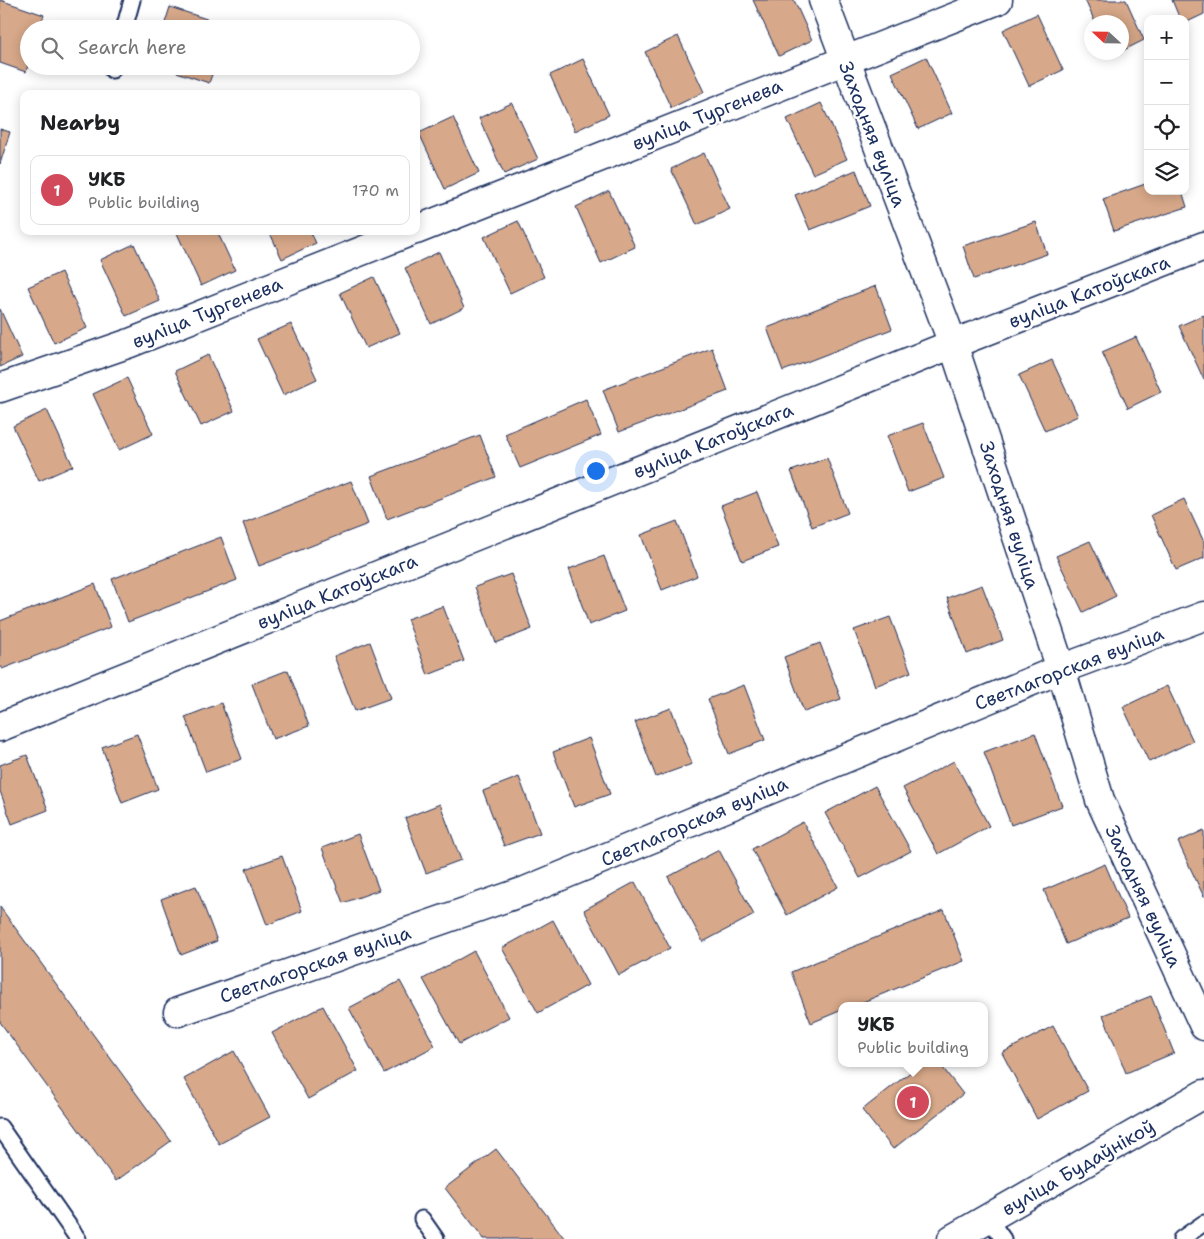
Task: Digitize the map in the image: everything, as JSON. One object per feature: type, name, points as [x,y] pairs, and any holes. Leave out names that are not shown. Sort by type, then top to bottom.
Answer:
[{"type":"street","name":"Заходняя вуліца","points":[[823,0],[953,344],[1061,669],[1100,800],[1204,1026]]},
{"type":"street","name":"вуліца Тургенева","points":[[420,228],[998,0]]},
{"type":"street","name":"вуліца Тургенева","points":[[0,388],[130,343],[402,235]]},
{"type":"street","name":"вуліца Катоўскага","points":[[0,727],[953,344],[1204,246]]},
{"type":"street","name":"Светлагорская вуліца","points":[[178,1012],[525,891],[1061,669],[1204,616]]},
{"type":"street","name":"вуліца Будаўнікоў","points":[[952,1239],[996,1229],[1204,1094]]},
{"type":"lane","points":[[126,20],[132,0]]},
{"type":"lane","points":[[0,1127],[78,1239]]},
{"type":"lane","points":[[422,1219],[436,1239]]},
{"type":"lane","points":[[1182,1239],[1201,1230]]},
{"type":"building","points":[[0,0],[44,15],[42,20],[20,20],[20,70],[0,63]]},
{"type":"building","points":[[753,0],[794,0],[812,40],[779,56]]},
{"type":"building","points":[[1085,0],[1126,0],[1144,40],[1129,48],[1129,15],[1092,15]]},
{"type":"building","points":[[1172,0],[1204,0],[1204,14],[1189,21],[1189,15],[1178,15]]},
{"type":"building","points":[[170,7],[210,20],[166,20]]},
{"type":"building","points":[[1037,14],[1063,70],[1029,86],[1003,30]]},
{"type":"building","points":[[678,36],[704,92],[671,108],[645,52]]},
{"type":"building","points":[[926,57],[952,113],[918,129],[892,73]]},
{"type":"building","points":[[583,59],[609,115],[575,131],[550,75]]},
{"type":"building","points":[[185,75],[212,75],[209,83]]},
{"type":"building","points":[[512,103],[538,159],[504,174],[479,118]]},
{"type":"building","points":[[821,103],[847,159],[813,174],[787,119]]},
{"type":"building","points":[[453,117],[479,173],[445,189],[420,133]]},
{"type":"building","points":[[0,129],[10,132],[0,164]]},
{"type":"building","points":[[704,153],[730,209],[697,225],[671,169]]},
{"type":"building","points":[[856,170],[870,206],[810,230],[795,195]]},
{"type":"building","points":[[1144,184],[1144,195],[1183,195],[1187,207],[1114,231],[1103,199]]},
{"type":"building","points":[[609,191],[635,247],[601,263],[576,207]]},
{"type":"building","points":[[518,221],[544,277],[510,293],[484,237]]},
{"type":"building","points":[[1036,222],[1047,254],[974,279],[963,246]]},
{"type":"building","points":[[178,235],[219,235],[235,270],[201,286]]},
{"type":"building","points":[[271,235],[312,235],[316,243],[282,259]]},
{"type":"building","points":[[134,244],[160,301],[126,316],[100,260]]},
{"type":"building","points":[[439,252],[464,308],[431,324],[405,268]]},
{"type":"building","points":[[61,272],[87,328],[54,343],[28,287]]},
{"type":"building","points":[[374,277],[400,333],[366,348],[340,293]]},
{"type":"building","points":[[876,286],[892,329],[783,371],[767,328]]},
{"type":"building","points":[[0,309],[22,357],[0,367]]},
{"type":"building","points":[[1204,315],[1204,380],[1179,326]]},
{"type":"building","points":[[291,324],[317,379],[283,395],[257,339]]},
{"type":"building","points":[[1136,337],[1161,392],[1128,408],[1102,352]]},
{"type":"building","points":[[712,348],[728,391],[619,432],[603,390]]},
{"type":"building","points":[[208,355],[234,411],[201,426],[175,371]]},
{"type":"building","points":[[1052,360],[1078,416],[1045,431],[1019,375]]},
{"type":"building","points":[[127,378],[153,434],[119,450],[93,394]]},
{"type":"building","points":[[586,399],[601,435],[520,468],[505,434]]},
{"type":"building","points":[[47,410],[73,466],[39,481],[13,426]]},
{"type":"building","points":[[923,423],[944,478],[908,492],[887,436]]},
{"type":"building","points":[[480,435],[496,477],[387,519],[371,476]]},
{"type":"building","points":[[827,458],[848,513],[812,527],[791,471]]},
{"type":"building","points":[[351,481],[368,524],[259,566],[243,523]]},
{"type":"building","points":[[757,492],[778,547],[742,561],[721,506]]},
{"type":"building","points":[[1184,499],[1204,542],[1204,558],[1176,570],[1151,515]]},
{"type":"building","points":[[677,521],[697,576],[662,590],[641,535]]},
{"type":"building","points":[[221,537],[237,580],[128,622],[112,579]]},
{"type":"building","points":[[1090,541],[1116,596],[1083,612],[1056,556]]},
{"type":"building","points":[[604,556],[625,611],[589,625],[569,569]]},
{"type":"building","points":[[511,574],[532,629],[496,643],[475,587]]},
{"type":"building","points":[[95,584],[111,627],[2,669],[0,663],[0,621]]},
{"type":"building","points":[[982,585],[1003,640],[967,654],[947,598]]},
{"type":"building","points":[[443,606],[464,661],[428,675],[407,619]]},
{"type":"building","points":[[890,617],[911,672],[875,686],[854,630]]},
{"type":"building","points":[[370,642],[391,698],[355,711],[334,656]]},
{"type":"building","points":[[820,643],[841,699],[804,712],[784,657]]},
{"type":"building","points":[[288,670],[309,726],[273,739],[252,684]]},
{"type":"building","points":[[744,685],[765,740],[729,754],[708,699]]},
{"type":"building","points":[[1167,686],[1193,741],[1149,762],[1123,707]]},
{"type":"building","points":[[221,703],[242,759],[206,772],[185,717]]},
{"type":"building","points":[[671,708],[692,764],[656,777],[635,722]]},
{"type":"building","points":[[1035,733],[1062,806],[1011,825],[984,752]]},
{"type":"building","points":[[137,734],[158,789],[122,803],[102,747]]},
{"type":"building","points":[[589,738],[610,794],[574,807],[553,752]]},
{"type":"building","points":[[27,755],[48,810],[12,824],[0,791],[0,765]]},
{"type":"building","points":[[954,761],[989,826],[938,854],[903,788]]},
{"type":"building","points":[[519,777],[540,833],[504,846],[483,791]]},
{"type":"building","points":[[875,786],[911,851],[860,878],[825,813]]},
{"type":"building","points":[[440,804],[461,860],[426,873],[405,818]]},
{"type":"building","points":[[803,822],[838,887],[787,915],[752,849]]},
{"type":"building","points":[[1204,830],[1204,897],[1178,842]]},
{"type":"building","points":[[358,834],[379,890],[343,903],[322,848]]},
{"type":"building","points":[[719,850],[754,915],[703,942],[668,877]]},
{"type":"building","points":[[282,856],[302,911],[267,925],[246,869]]},
{"type":"building","points":[[1105,864],[1128,918],[1066,944],[1044,890]]},
{"type":"building","points":[[635,882],[670,948],[619,975],[584,910]]},
{"type":"building","points":[[196,886],[217,941],[181,955],[161,899]]},
{"type":"building","points":[[0,907],[171,1141],[116,1181],[0,1022]]},
{"type":"building","points":[[944,910],[964,961],[863,1002],[838,1002],[838,1012],[811,1023],[791,972]]},
{"type":"building","points":[[553,920],[588,985],[538,1013],[502,948]]},
{"type":"building","points":[[474,951],[509,1017],[459,1044],[423,979]]},
{"type":"building","points":[[400,981],[435,1046],[384,1073],[349,1008]]},
{"type":"building","points":[[1151,996],[1174,1053],[1126,1073],[1103,1015]]},
{"type":"building","points":[[323,1006],[358,1071],[308,1099],[272,1033]]},
{"type":"building","points":[[1053,1026],[1088,1091],[1037,1119],[1002,1053]]},
{"type":"building","points":[[234,1051],[270,1117],[219,1144],[184,1079]]},
{"type":"building","points":[[917,1067],[942,1067],[963,1094],[893,1149],[862,1110]]},
{"type":"building","points":[[496,1149],[565,1239],[484,1239],[445,1188]]},
{"type":"place","name":"УКБ","points":[[913,1102]]}]
